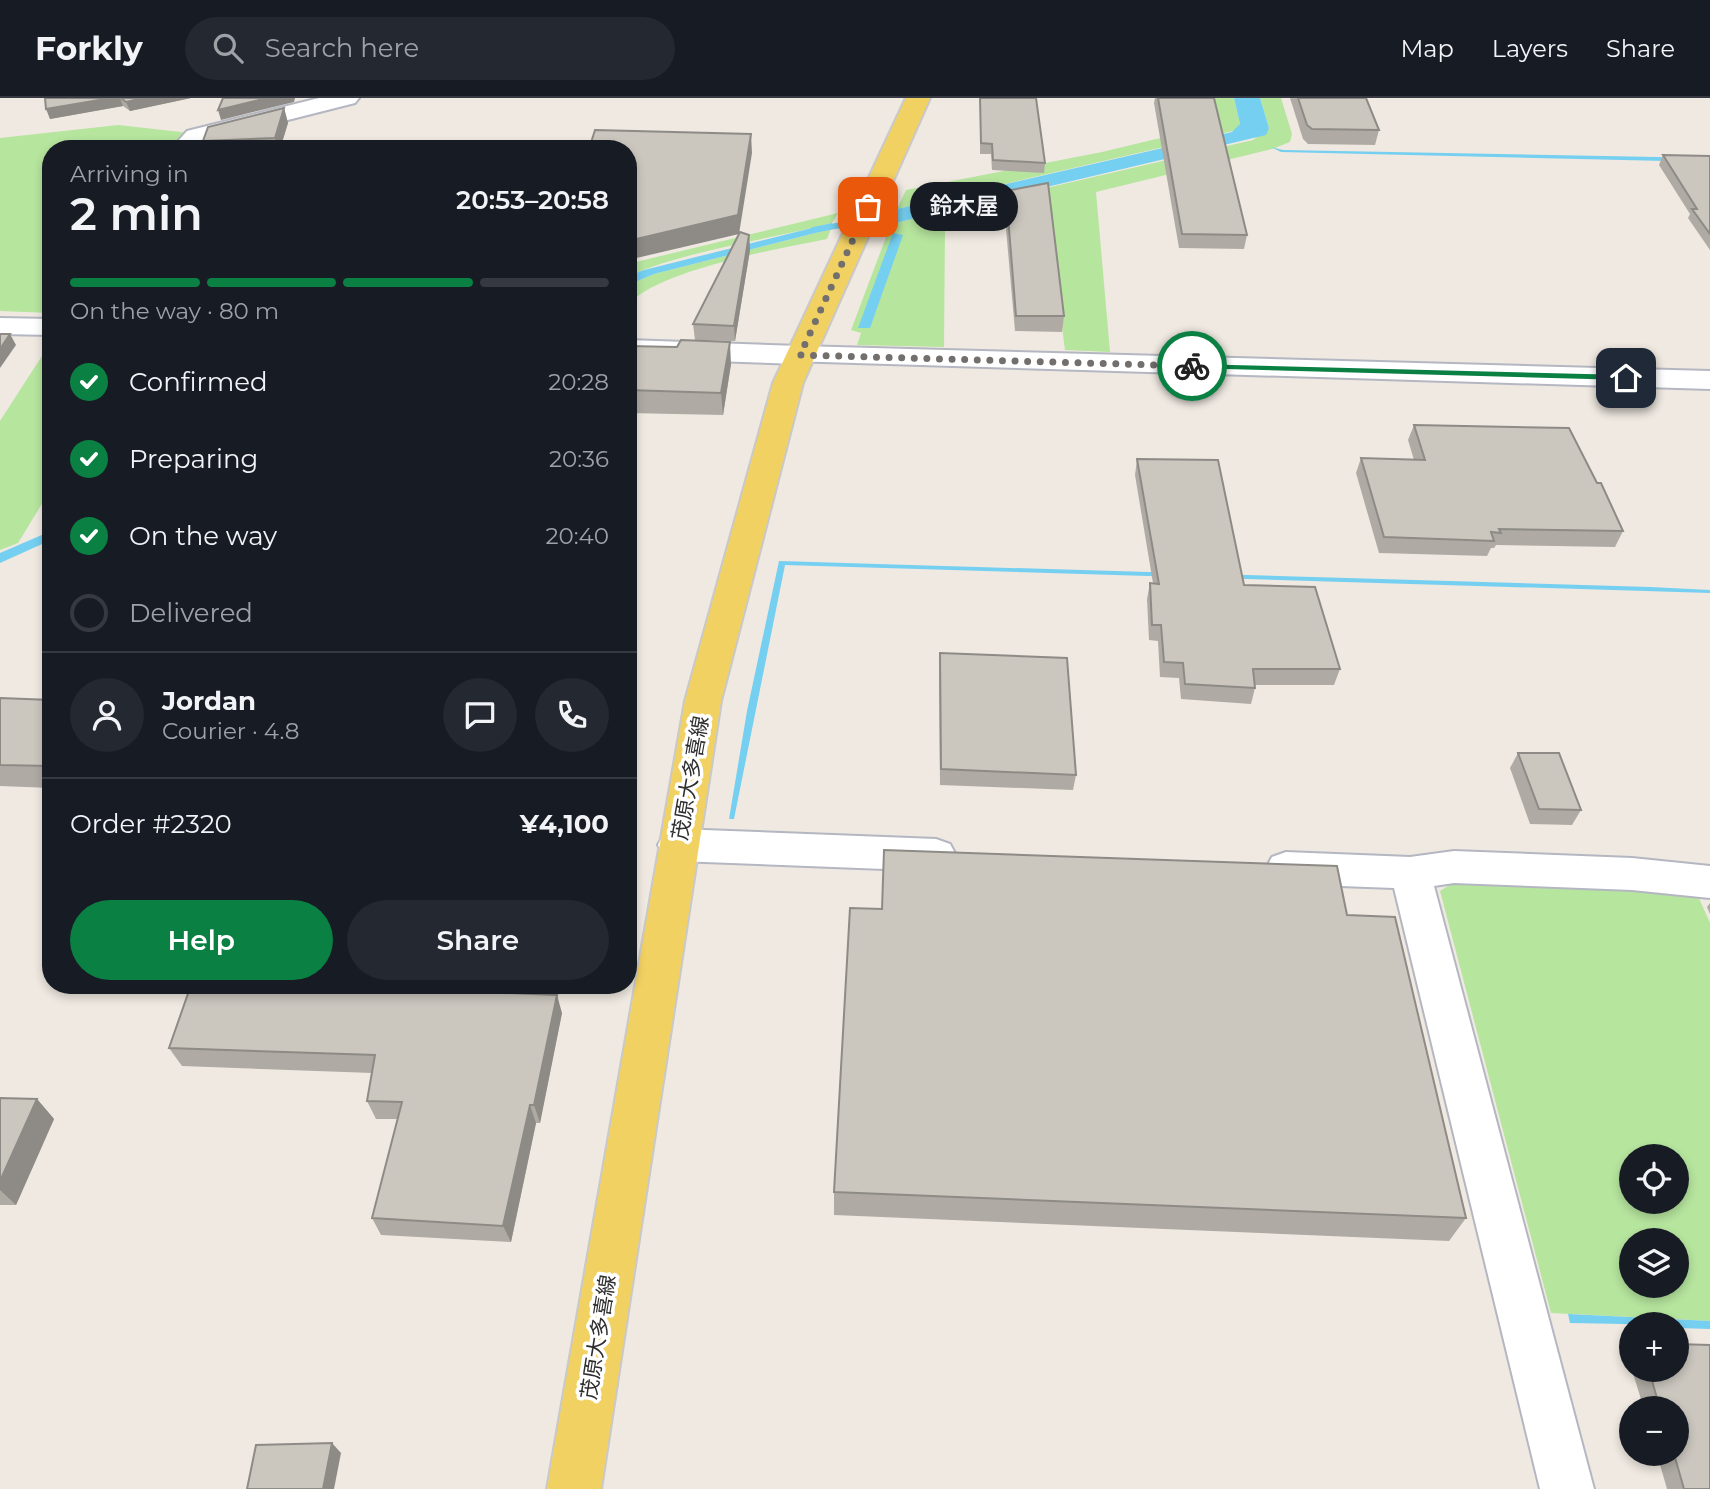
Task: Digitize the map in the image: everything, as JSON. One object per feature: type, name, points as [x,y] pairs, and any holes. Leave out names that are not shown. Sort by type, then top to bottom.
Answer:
[{"type":"main road","name":"茂原大多喜線","points":[[574,1489],[678,845],[710,675],[788,383],[918,98]]},
{"type":"street","points":[[192,140],[196,136],[347,98]]},
{"type":"street","points":[[0,326],[42,327]]},
{"type":"street","points":[[637,349],[1710,380]]},
{"type":"street","points":[[678,845],[965,856]]},
{"type":"street","points":[[1244,866],[1410,873],[1454,866],[1632,874],[1710,882]]},
{"type":"street","points":[[1410,873],[1567,1489]]},
{"type":"green space","points":[[1213,98],[1234,98],[1240,124],[1237,130],[897,209],[906,190],[1102,152],[1219,124]]},
{"type":"green space","points":[[1260,98],[1281,98],[1292,134],[1290,142],[1272,149],[1096,192],[1110,352],[1065,350],[1049,223],[1006,222],[1004,215],[945,227],[944,347],[857,345],[861,333],[851,330],[891,224],[1253,140],[1269,128]]},
{"type":"green space","points":[[118,125],[190,133],[178,140],[42,140],[42,313],[0,311],[0,138]]},
{"type":"green space","points":[[838,213],[832,223],[704,252],[637,273],[637,262]]},
{"type":"green space","points":[[831,229],[827,239],[722,262],[667,280],[637,298],[637,281],[654,274]]},
{"type":"green space","points":[[42,356],[42,504],[18,543],[0,550],[0,421]]},
{"type":"green space","points":[[1459,879],[1574,885],[1698,896],[1710,923],[1710,1321],[1689,1320],[1689,1312],[1619,1312],[1619,1316],[1551,1313],[1440,891]]},
{"type":"water","points":[[1234,98],[1260,98],[1269,128],[1266,135],[891,224],[897,209],[1232,132],[1240,124]]},
{"type":"water","points":[[1271,147],[1283,150],[1710,158],[1710,162],[1281,152]]},
{"type":"water","points":[[832,223],[831,229],[654,274],[637,281],[637,273]]},
{"type":"water","points":[[893,233],[903,235],[870,328],[858,328]]},
{"type":"water","points":[[779,561],[1650,587],[1710,590],[1710,593],[785,565],[734,819],[729,819],[747,711]]},
{"type":"water","points":[[1568,1314],[1619,1317],[1619,1324],[1570,1323]]},
{"type":"water","points":[[1689,1320],[1710,1321],[1710,1329],[1689,1328]]},
{"type":"building","points":[[45,98],[111,98],[46,109]]},
{"type":"building","points":[[121,98],[143,98],[126,102]]},
{"type":"building","points":[[223,98],[267,98],[218,110]]},
{"type":"building","points":[[980,98],[1036,98],[1045,163],[993,160],[992,144],[981,143]]},
{"type":"building","points":[[1158,98],[1214,98],[1247,235],[1182,234]]},
{"type":"building","points":[[1298,98],[1366,98],[1379,130],[1312,129],[1307,125]]},
{"type":"building","points":[[284,108],[275,138],[203,140],[208,127]]},
{"type":"building","points":[[595,130],[751,134],[738,215],[637,239],[637,140],[592,140]]},
{"type":"building","points":[[1663,155],[1710,156],[1710,234],[1692,209],[1697,209]]},
{"type":"building","points":[[1048,183],[1064,316],[1016,316],[1006,191]]},
{"type":"building","points":[[740,232],[749,235],[734,326],[693,324]]},
{"type":"building","points":[[0,334],[10,334],[0,349]]},
{"type":"building","points":[[681,340],[730,342],[721,393],[637,390],[637,346],[677,347]]},
{"type":"building","points":[[1414,425],[1569,428],[1597,483],[1601,483],[1623,531],[1499,529],[1501,533],[1491,532],[1494,541],[1384,537],[1361,458],[1425,460]]},
{"type":"building","points":[[1137,459],[1218,460],[1244,585],[1315,587],[1340,669],[1253,669],[1255,688],[1185,684],[1183,663],[1164,662],[1161,625],[1152,625],[1150,583],[1159,584]]},
{"type":"building","points":[[940,653],[1067,658],[1076,775],[941,769]]},
{"type":"building","points":[[0,698],[42,700],[42,766],[0,765]]},
{"type":"building","points":[[1518,753],[1559,753],[1581,810],[1539,809]]},
{"type":"building","points":[[884,850],[1337,866],[1347,915],[1395,917],[1466,1218],[834,1192],[850,908],[882,909]]},
{"type":"building","points":[[188,994],[557,995],[534,1105],[530,1105],[503,1226],[372,1218],[402,1102],[367,1101],[375,1055],[169,1048]]},
{"type":"building","points":[[0,1098],[37,1099],[0,1181]]},
{"type":"building","points":[[1689,1344],[1710,1345],[1710,1489],[1684,1489],[1677,1466],[1689,1466],[1689,1396],[1656,1396],[1652,1382],[1689,1382]]},
{"type":"building","points":[[332,1443],[323,1489],[247,1489],[256,1445]]},
{"type":"waterway","points":[[813,230],[915,212]]},
{"type":"waterway","points":[[0,558],[42,539]]},
{"type":"way so far","points":[[868,207],[800,355],[1192,366]]},
{"type":"place","name":"鈴木屋","points":[[868,207]]},
{"type":"route","points":[[1192,366],[1626,378]]}]
